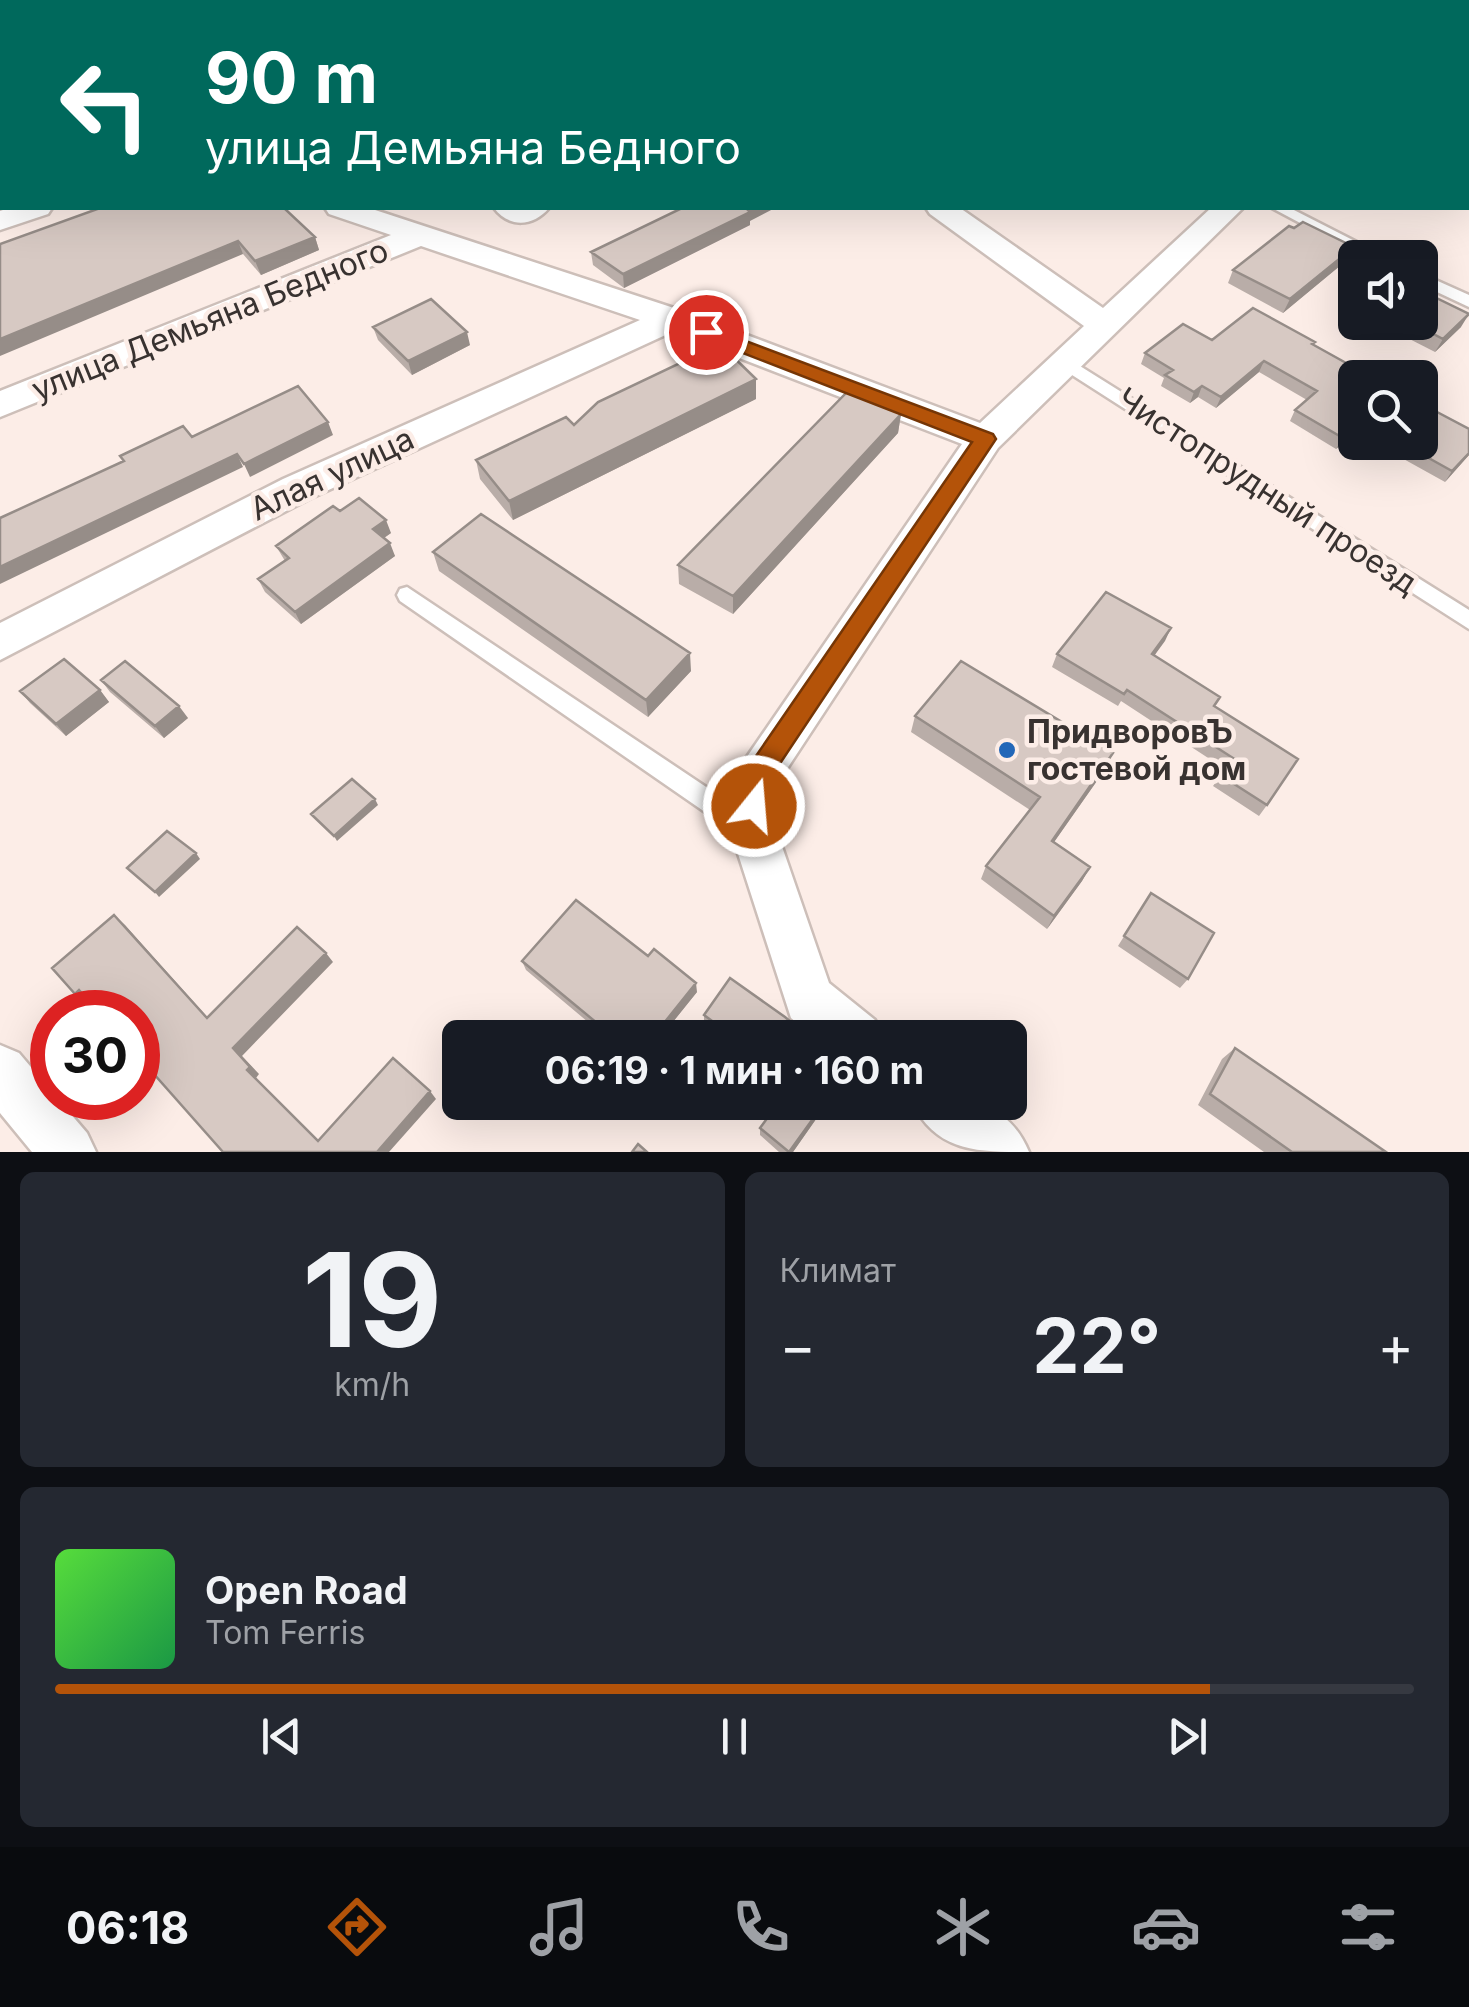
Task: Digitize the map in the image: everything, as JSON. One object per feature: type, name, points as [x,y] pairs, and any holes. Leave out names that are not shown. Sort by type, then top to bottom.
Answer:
[{"type":"street","points":[[0,221],[31,210]]},
{"type":"street","name":"улица Демьяна Бедного","points":[[346,210],[671,319],[986,439]]},
{"type":"street","points":[[945,210],[1111,318]]},
{"type":"street","points":[[988,210],[1111,318]]},
{"type":"street","points":[[834,1020],[809,1000],[754,832],[754,780],[986,439],[1226,210]]},
{"type":"street","name":"улица Демьяна Бедного","points":[[0,405],[420,234]]},
{"type":"street","name":"Алая улица","points":[[0,643],[296,489],[671,319]]},
{"type":"street","points":[[0,1072],[68,1152]]},
{"type":"street","points":[[961,1120],[1001,1152]]},
{"type":"lane","points":[[1283,210],[1344,240]]},
{"type":"lane","points":[[1438,287],[1469,302]]},
{"type":"lane","name":"Чистопрудный проезд","points":[[1064,362],[1469,621]]},
{"type":"lane","points":[[407,595],[754,832]]},
{"type":"building","points":[[94,210],[286,210],[315,237],[255,261],[238,241],[0,339],[0,244]]},
{"type":"building","points":[[678,210],[750,212],[623,274],[591,252]]},
{"type":"building","points":[[1303,222],[1340,240],[1338,260],[1290,299],[1233,270],[1289,226],[1294,228]]},
{"type":"building","points":[[431,299],[467,332],[408,361],[373,327]]},
{"type":"building","points":[[1438,299],[1469,314],[1443,339],[1438,336]]},
{"type":"building","points":[[1253,308],[1341,360],[1338,435],[1295,410],[1317,391],[1264,361],[1221,397],[1202,386],[1194,392],[1165,375],[1173,370],[1145,353],[1183,324],[1212,340]]},
{"type":"building","points":[[720,344],[756,379],[509,501],[476,460],[566,417],[574,425],[598,402]]},
{"type":"building","points":[[298,386],[328,422],[244,464],[237,454],[0,567],[0,518],[124,461],[120,456],[183,426],[192,437]]},
{"type":"building","points":[[850,389],[901,414],[733,596],[678,565]]},
{"type":"building","points":[[1438,413],[1469,429],[1469,453],[1452,471],[1432,460],[1438,460]]},
{"type":"building","points":[[359,498],[386,520],[373,529],[390,543],[295,612],[258,579],[289,558],[276,546],[333,506],[340,511]]},
{"type":"building","points":[[481,514],[690,653],[646,700],[433,552]]},
{"type":"building","points":[[1106,592],[1171,628],[1152,654],[1220,697],[1214,706],[1298,759],[1267,805],[1220,775],[1233,758],[1127,690],[1124,694],[1057,654]]},
{"type":"building","points":[[64,659],[100,690],[56,724],[20,691]]},
{"type":"building","points":[[125,661],[179,706],[155,726],[101,680]]},
{"type":"building","points":[[961,661],[1113,753],[1052,841],[1090,867],[1054,916],[986,866],[1040,797],[915,716]]},
{"type":"building","points":[[352,779],[375,799],[334,836],[311,814]]},
{"type":"building","points":[[167,831],[196,853],[155,892],[127,868]]},
{"type":"building","points":[[1151,893],[1214,933],[1188,979],[1124,936]]},
{"type":"building","points":[[576,900],[648,956],[654,949],[696,983],[666,1020],[593,1020],[522,961]]},
{"type":"building","points":[[114,915],[207,1018],[297,927],[326,953],[233,1048],[250,1067],[247,1070],[318,1141],[393,1058],[430,1091],[377,1152],[223,1152],[160,1081],[160,990],[71,990],[52,968]]},
{"type":"building","points":[[730,978],[789,1020],[711,1020],[704,1015]]},
{"type":"building","points":[[1235,1048],[1386,1152],[1292,1152],[1210,1094]]},
{"type":"building","points":[[766,1120],[812,1120],[789,1152],[760,1128]]},
{"type":"place","name":"ПридворовЪ гостевой дом","points":[[1007,750]]},
{"type":"route","points":[[706,332],[986,439],[754,780],[754,806]]}]
